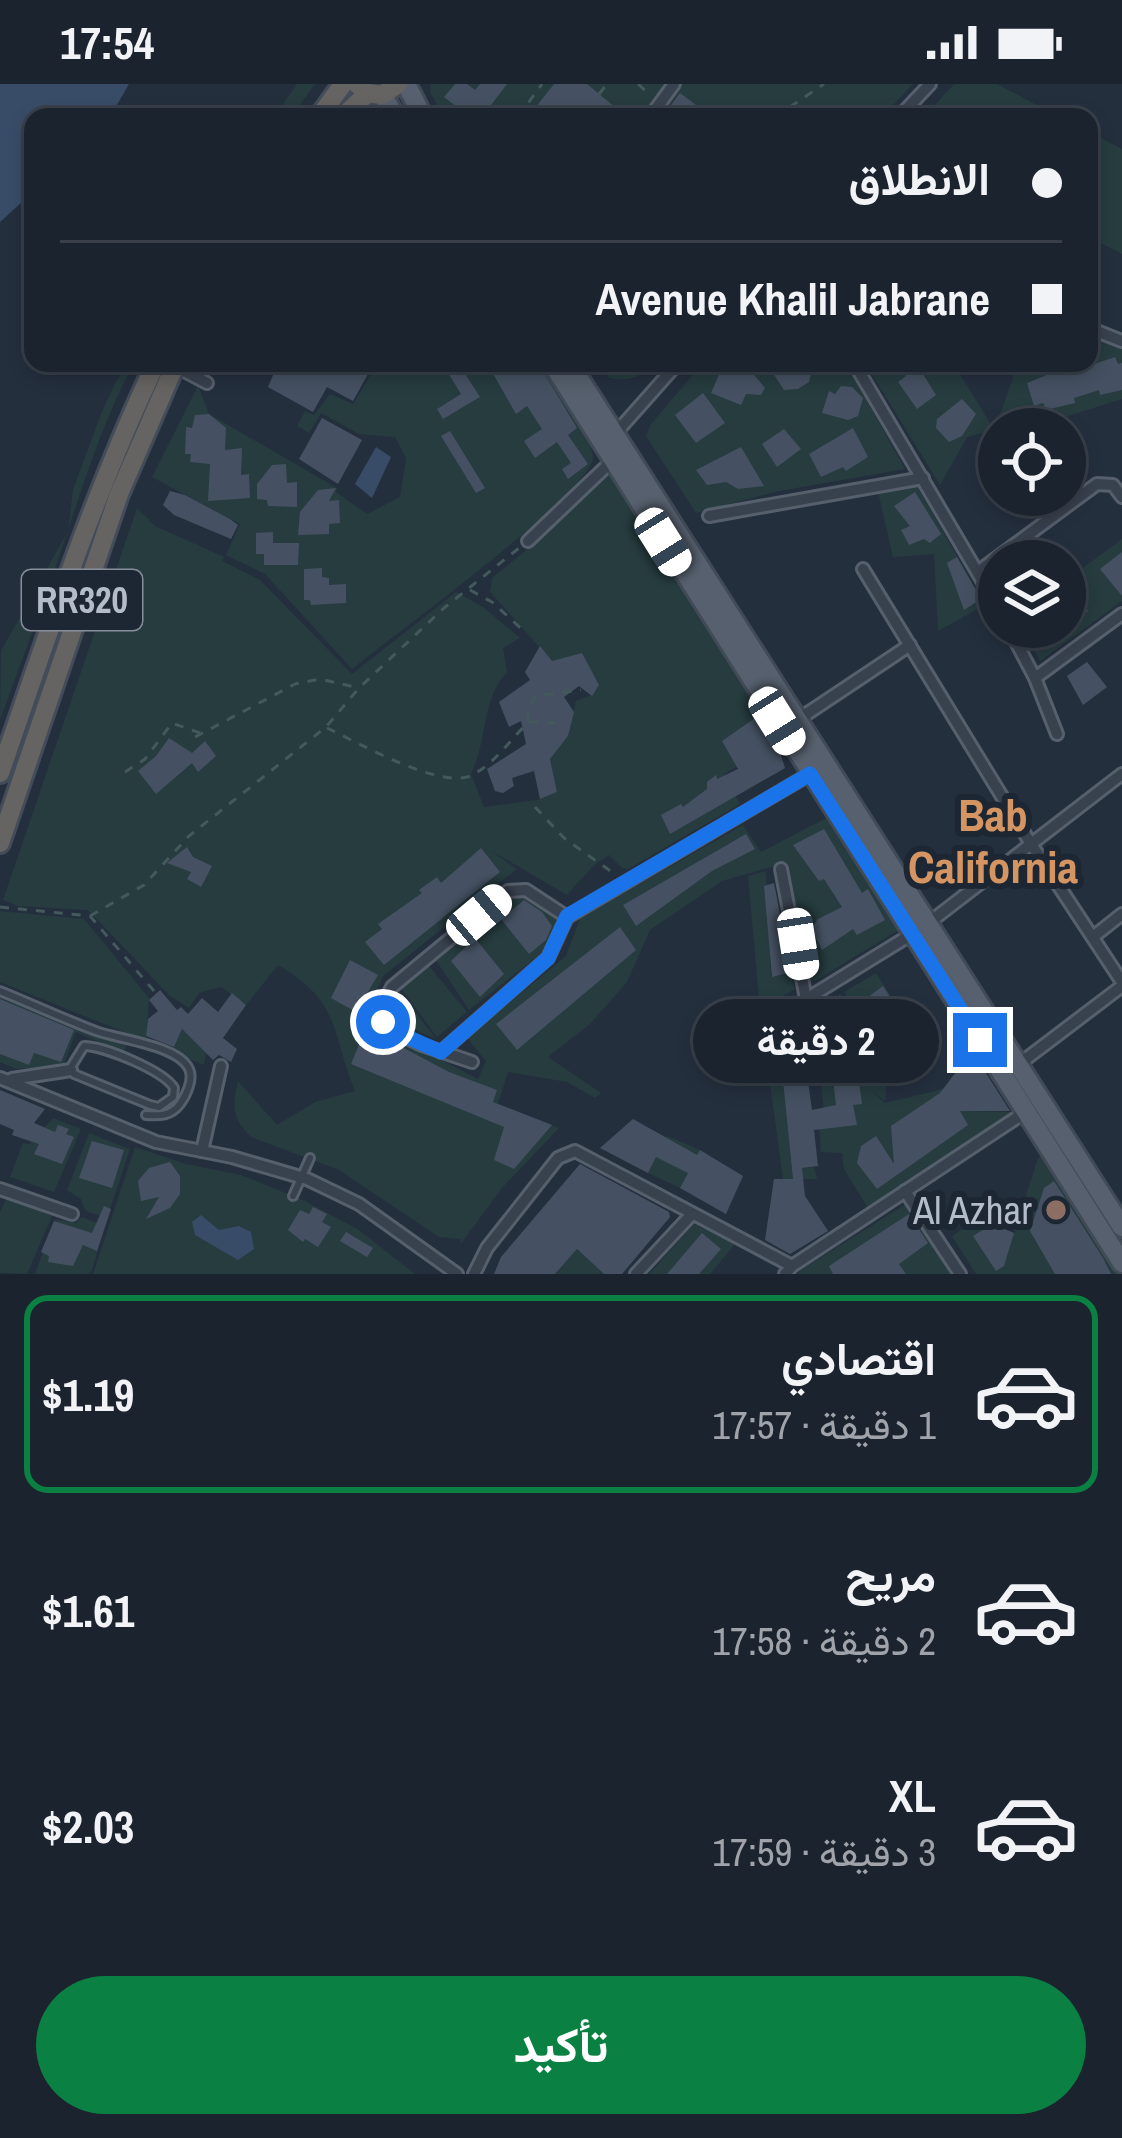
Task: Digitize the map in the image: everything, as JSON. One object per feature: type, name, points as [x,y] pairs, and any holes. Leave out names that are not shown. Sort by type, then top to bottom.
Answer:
[{"type":"highway","points":[[354,108],[382,88]]},
{"type":"highway","name":"RR320","points":[[0,773],[118,445],[164,372]]},
{"type":"highway","name":"RR320","points":[[0,843],[119,494],[166,372]]},
{"type":"main road","points":[[382,88],[410,108]]},
{"type":"main road","points":[[557,372],[796,721],[1122,1263]]},
{"type":"main road","points":[[573,372],[610,447],[810,774],[1069,1138],[1122,1227]]},
{"type":"street","points":[[657,108],[674,84]]},
{"type":"street","points":[[907,108],[930,84]]},
{"type":"street","points":[[185,372],[207,383]]},
{"type":"street","points":[[528,541],[671,372]]},
{"type":"street","points":[[859,372],[978,569]]},
{"type":"street","points":[[709,516],[922,478]]},
{"type":"street","points":[[1021,540],[1097,484],[1113,485],[1122,496]]},
{"type":"street","points":[[863,569],[1122,984],[1018,1065]]},
{"type":"street","points":[[1035,678],[1122,614]]},
{"type":"street","points":[[796,721],[910,645]]},
{"type":"street","points":[[1019,648],[1057,734]]},
{"type":"street","points":[[441,1052],[548,958],[567,916],[810,774]]},
{"type":"street","points":[[769,1022],[919,930],[1122,774]]},
{"type":"street","points":[[781,869],[806,999]]},
{"type":"street","points":[[472,1062],[387,1028],[382,1007],[392,987],[514,888],[526,890],[567,916]]},
{"type":"street","points":[[1093,937],[1122,914]]},
{"type":"street","points":[[202,1151],[221,1066]]},
{"type":"street","points":[[1,1078],[40,1078],[71,1070]]},
{"type":"street","points":[[1,1078],[138,1136],[302,1177],[359,1204],[457,1274]]},
{"type":"street","points":[[474,1274],[506,1223],[558,1158],[569,1151],[788,1270],[1027,1112]]},
{"type":"street","points":[[0,1189],[72,1214]]},
{"type":"street","points":[[905,1190],[960,1274]]},
{"type":"street","points":[[636,1274],[692,1214]]},
{"type":"lane","points":[[0,991],[92,1030],[120,1034],[188,1066],[191,1076],[179,1106],[171,1114],[146,1115]]},
{"type":"lane","points":[[90,1045],[163,1075],[174,1088],[173,1097],[167,1104],[150,1105],[71,1070],[79,1050],[90,1045]]},
{"type":"lane","points":[[138,1136],[150,1105]]},
{"type":"lane","points":[[293,1196],[310,1158]]},
{"type":"path","points":[[599,94],[607,84]]},
{"type":"path","points":[[638,84],[660,104]]},
{"type":"path","points":[[788,108],[824,84]]},
{"type":"path","points":[[0,907],[90,916],[144,885],[189,836],[326,727],[359,688],[528,541]]},
{"type":"path","points":[[468,590],[492,602],[525,632]]},
{"type":"path","points":[[195,737],[295,685],[320,679],[359,688]]},
{"type":"path","points":[[529,722],[526,715],[536,696],[581,690]]},
{"type":"path","points":[[326,727],[393,759],[457,779],[479,771],[529,722],[555,723]]},
{"type":"path","points":[[125,772],[145,759],[172,723],[202,734]]},
{"type":"path","points":[[535,807],[564,838],[624,881]]},
{"type":"path","points":[[90,916],[154,991]]},
{"type":"green space","points":[[297,84],[315,84],[298,108],[280,108]]},
{"type":"green space","points":[[431,84],[913,84],[890,108],[439,108]]},
{"type":"green space","points":[[954,84],[997,84],[1043,108],[932,108]]},
{"type":"green space","points":[[1098,137],[1122,149],[1122,254],[1098,242]]},
{"type":"green space","points":[[1098,337],[1122,348],[1122,399],[1086,410],[1002,408],[1015,372],[1098,372]]},
{"type":"green space","points":[[130,372],[68,529],[73,490],[101,414],[117,379]]},
{"type":"green space","points":[[373,372],[544,372],[579,424],[593,458],[583,476],[525,532],[352,669],[265,574],[226,555],[240,524],[152,477],[198,386],[209,414],[337,488],[336,492],[367,514],[400,497],[406,458],[395,437],[359,434],[321,413],[309,433],[297,426],[305,411],[314,415],[330,394],[353,404]]},
{"type":"green space","points":[[605,372],[642,372],[628,379],[609,378]]},
{"type":"green space","points":[[695,372],[851,372],[905,469],[774,492],[696,513],[646,436]]},
{"type":"green space","points":[[871,372],[959,372],[981,408],[978,434],[967,437],[940,485]]},
{"type":"green space","points":[[609,471],[779,742],[724,774],[740,804],[628,869],[609,855],[567,895],[490,850],[517,869],[383,976],[365,1020],[478,1079],[486,1061],[467,1038],[566,956],[580,918],[743,825],[761,852],[826,818],[900,929],[810,984],[785,863],[722,881],[650,930],[627,982],[590,1024],[548,1057],[601,1093],[595,1098],[567,1082],[508,1072],[498,1104],[559,1128],[502,1188],[460,1245],[461,1239],[439,1237],[339,1170],[253,1138],[237,1119],[238,1081],[277,1125],[315,1102],[355,1091],[324,1005],[299,979],[278,965],[246,1005],[221,987],[199,993],[189,1008],[170,996],[88,910],[18,906],[3,900],[137,508],[155,526],[224,557],[222,561],[260,580],[352,674],[456,592],[520,638],[503,648],[507,672],[493,695],[471,774],[484,807],[537,800],[557,792],[550,759],[568,736],[576,701],[593,694],[599,685],[582,654],[552,661],[490,592],[492,578]]},
{"type":"green space","points":[[917,486],[978,593],[978,609],[938,631],[934,554],[893,557],[878,492]]},
{"type":"green space","points":[[67,533],[43,602],[0,720],[1,651]]},
{"type":"green space","points":[[1122,539],[1122,601],[1086,627],[1086,566]]},
{"type":"green space","points":[[1033,648],[1058,648],[1040,661]]},
{"type":"green space","points":[[766,871],[771,976],[790,972],[795,989],[760,1009],[748,876]]},
{"type":"green space","points":[[517,891],[562,916],[547,949],[469,1010],[435,959]]},
{"type":"green space","points":[[0,911],[84,919],[149,998],[146,1041],[0,982]]},
{"type":"green space","points":[[429,966],[467,1012],[437,1037],[400,987]]},
{"type":"green space","points":[[876,973],[918,1039],[889,1056],[844,992]]},
{"type":"green space","points":[[398,990],[436,1039],[386,1017]]},
{"type":"green space","points":[[840,995],[889,1059],[885,1101],[870,1089],[885,1103],[943,1089],[965,1111],[1012,1112],[868,1208],[844,1169],[842,1153],[821,1152],[818,1112],[824,1111],[821,1086],[813,1085],[813,1063],[827,1059],[815,1015],[806,1017],[803,1008],[814,1002],[819,1010]]},
{"type":"green space","points":[[0,997],[108,1040],[130,1038],[123,1053],[76,1032],[63,1066],[16,1069],[0,1062]]},
{"type":"green space","points":[[795,1014],[798,1049],[780,1053],[792,1169],[814,1167],[817,1179],[783,1179],[763,1032]]},
{"type":"green space","points":[[182,1029],[206,1053],[204,1065],[172,1052]]},
{"type":"green space","points":[[53,1118],[81,1129],[54,1192],[10,1177],[23,1143],[29,1144]]},
{"type":"green space","points":[[89,1133],[130,1149],[107,1218],[85,1211],[81,1199],[67,1190]]},
{"type":"green space","points":[[667,1136],[700,1150],[680,1188],[648,1173]]},
{"type":"green space","points":[[135,1147],[241,1175],[303,1200],[359,1230],[415,1274],[93,1274]]},
{"type":"green space","points":[[1047,1152],[1122,1269],[1120,1274],[976,1274],[952,1236],[978,1219],[1014,1233],[1038,1158]]},
{"type":"green space","points":[[7,1197],[52,1216],[27,1274],[0,1273],[0,1212]]},
{"type":"green space","points":[[909,1202],[950,1274],[797,1274],[801,1270]]},
{"type":"green space","points":[[82,1217],[105,1226],[92,1270],[88,1274],[35,1274],[55,1219],[76,1223]]},
{"type":"green space","points":[[694,1224],[735,1244],[710,1274],[649,1274]]},
{"type":"green space","points":[[577,1249],[604,1274],[555,1274]]},
{"type":"water","points":[[0,84],[129,84],[115,108],[24,108],[24,200],[0,222]]},
{"type":"water","points":[[376,447],[391,457],[372,498],[355,484]]},
{"type":"water","points":[[201,1215],[219,1230],[239,1226],[251,1232],[254,1249],[238,1260],[195,1235],[192,1222]]},
{"type":"building","points":[[455,84],[475,90],[480,84],[507,84],[489,108],[458,108],[444,97]]},
{"type":"building","points":[[554,84],[587,84],[616,108],[535,108]]},
{"type":"building","points":[[680,93],[700,108],[669,108]]},
{"type":"building","points":[[1115,357],[1122,363],[1122,390],[1100,395],[1099,390],[1054,408],[1045,408],[1043,403],[1034,406],[1027,383],[1054,372],[1098,372],[1098,363]]},
{"type":"building","points":[[369,372],[353,401],[327,387],[313,412],[268,387],[274,373]]},
{"type":"building","points":[[448,372],[464,372],[480,397],[443,419],[437,409],[461,394]]},
{"type":"building","points":[[492,372],[543,372],[577,428],[568,435],[588,464],[568,479],[562,469],[571,463],[557,442],[535,458],[524,441],[542,429],[527,406],[516,414]]},
{"type":"building","points":[[720,372],[752,372],[765,388],[761,395],[746,394],[741,405],[711,393]]},
{"type":"building","points":[[772,372],[811,374],[809,382],[798,389],[784,390]]},
{"type":"building","points":[[904,372],[922,372],[936,395],[917,409],[898,382],[906,376]]},
{"type":"building","points":[[841,386],[852,387],[863,398],[858,416],[848,420],[822,413],[829,391],[835,394]]},
{"type":"building","points":[[703,393],[725,423],[696,443],[675,415]]},
{"type":"building","points":[[962,399],[976,414],[962,436],[949,442],[936,428],[937,419]]},
{"type":"building","points":[[209,414],[226,428],[225,450],[242,448],[241,475],[249,474],[250,498],[208,501],[210,464],[190,462],[191,454],[185,454],[186,427],[192,428],[195,415]]},
{"type":"building","points":[[322,418],[362,440],[338,484],[299,459]]},
{"type":"building","points":[[853,428],[868,457],[846,471],[843,467],[821,477],[809,454]]},
{"type":"building","points":[[784,429],[801,449],[777,467],[762,444]]},
{"type":"building","points":[[450,431],[485,488],[476,493],[441,436]]},
{"type":"building","points":[[741,447],[764,486],[707,485],[696,470]]},
{"type":"building","points":[[286,464],[287,483],[297,482],[297,507],[268,506],[267,500],[257,499],[257,484],[272,465]]},
{"type":"building","points":[[336,488],[329,501],[339,500],[340,523],[329,524],[329,534],[298,535],[300,512],[318,490]]},
{"type":"building","points":[[170,491],[238,525],[231,539],[174,515],[163,505]]},
{"type":"building","points":[[915,492],[941,534],[930,543],[924,539],[909,545],[901,530],[910,526],[894,506]]},
{"type":"building","points":[[273,532],[273,543],[299,543],[298,565],[264,565],[264,554],[256,554],[256,533]]},
{"type":"building","points":[[1122,552],[1122,596],[1100,569]]},
{"type":"building","points":[[957,557],[978,594],[978,601],[964,610],[947,563]]},
{"type":"building","points":[[322,568],[329,585],[346,584],[346,603],[311,605],[304,600],[304,569]]},
{"type":"building","points":[[540,646],[552,661],[582,653],[599,685],[592,696],[579,686],[564,697],[574,712],[568,736],[550,759],[557,792],[540,799],[534,771],[512,778],[514,786],[503,793],[495,791],[487,769],[526,744],[521,721],[509,727],[499,702],[530,680],[525,672]]},
{"type":"building","points":[[1087,662],[1107,687],[1083,705],[1067,676]]},
{"type":"building","points":[[755,718],[774,748],[778,746],[785,768],[670,834],[661,815],[683,807],[707,789],[707,782],[716,775],[717,779],[738,769],[722,741]]},
{"type":"building","points":[[169,738],[192,753],[205,741],[216,756],[198,772],[192,763],[156,794],[138,771]]},
{"type":"building","points":[[824,829],[862,893],[868,889],[885,920],[857,935],[853,929],[822,950],[811,928],[842,907],[793,845]]},
{"type":"building","points":[[746,834],[755,849],[712,871],[636,926],[623,905]]},
{"type":"building","points":[[187,847],[193,857],[212,866],[201,887],[187,879],[191,872],[167,863]]},
{"type":"building","points":[[481,848],[500,872],[384,965],[365,942],[382,929],[378,924],[437,877],[441,883]]},
{"type":"building","points":[[774,883],[791,972],[772,977],[764,886]]},
{"type":"building","points":[[524,900],[552,926],[546,940],[529,954],[501,919]]},
{"type":"building","points":[[620,927],[636,950],[517,1050],[496,1024]]},
{"type":"building","points":[[475,938],[504,974],[480,997],[451,961]]},
{"type":"building","points":[[350,960],[378,975],[356,1012],[331,998]]},
{"type":"building","points":[[883,986],[905,1020],[851,1060],[820,1009],[840,995],[849,1011]]},
{"type":"building","points":[[160,990],[177,1010],[181,1007],[188,1014],[202,998],[218,1012],[232,993],[246,1005],[223,1038],[237,1049],[231,1062],[219,1055],[213,1060],[182,1029],[174,1047],[146,1036],[148,1019],[158,1011],[149,1000]]},
{"type":"building","points":[[0,999],[74,1030],[61,1062],[34,1053],[29,1065],[0,1054]]},
{"type":"building","points":[[366,1028],[449,1072],[497,1090],[493,1102],[552,1125],[514,1169],[494,1160],[504,1127],[351,1064]]},
{"type":"building","points":[[804,1048],[806,1065],[856,1060],[862,1104],[853,1105],[857,1125],[814,1130],[818,1166],[802,1168],[805,1196],[828,1231],[790,1254],[765,1240],[774,1179],[793,1179],[780,1052]],"holes":[[[833,1079],[836,1105],[812,1110],[808,1081]]]},
{"type":"building","points":[[972,1051],[1010,1111],[960,1111],[968,1125],[877,1189],[857,1163],[861,1146],[876,1136],[894,1164],[891,1126],[940,1093]]},
{"type":"building","points":[[0,1090],[45,1109],[34,1123],[55,1132],[58,1125],[69,1129],[66,1134],[74,1137],[62,1164],[34,1154],[39,1144],[12,1135],[14,1130],[0,1124]]},
{"type":"building","points":[[633,1119],[743,1176],[726,1214],[680,1188],[688,1173],[656,1157],[648,1173],[600,1148]]},
{"type":"building","points":[[92,1141],[124,1150],[112,1188],[79,1178]]},
{"type":"building","points":[[170,1162],[180,1176],[180,1194],[170,1208],[146,1219],[159,1197],[141,1201],[138,1181],[149,1168]]},
{"type":"building","points":[[580,1164],[669,1212],[670,1217],[622,1274],[604,1274],[577,1249],[555,1274],[494,1274],[501,1257]]},
{"type":"building","name":"Al Azhar","points":[[1054,1181],[1111,1274],[1055,1274],[1030,1231],[1044,1188]]},
{"type":"building","points":[[104,1206],[111,1209],[97,1251],[83,1245],[73,1266],[48,1262],[49,1256],[41,1252],[54,1221],[92,1233]]},
{"type":"building","points":[[313,1207],[327,1214],[322,1222],[331,1227],[318,1247],[288,1230],[300,1210],[309,1214]]},
{"type":"building","points":[[909,1214],[928,1243],[899,1264],[906,1274],[833,1274],[829,1266]]},
{"type":"building","points":[[992,1224],[1014,1233],[1004,1266],[996,1271],[973,1236]]},
{"type":"building","points":[[346,1232],[373,1248],[367,1257],[340,1241]]},
{"type":"building","points":[[702,1233],[721,1249],[699,1274],[667,1274]]},
{"type":"place","name":"Al Azhar","points":[[1056,1210]]},
{"type":"district","name":"Bab California","points":[[993,840]]},
{"type":"route","points":[[383,1022],[441,1052],[548,958],[567,916],[810,774],[980,1040]]}]
